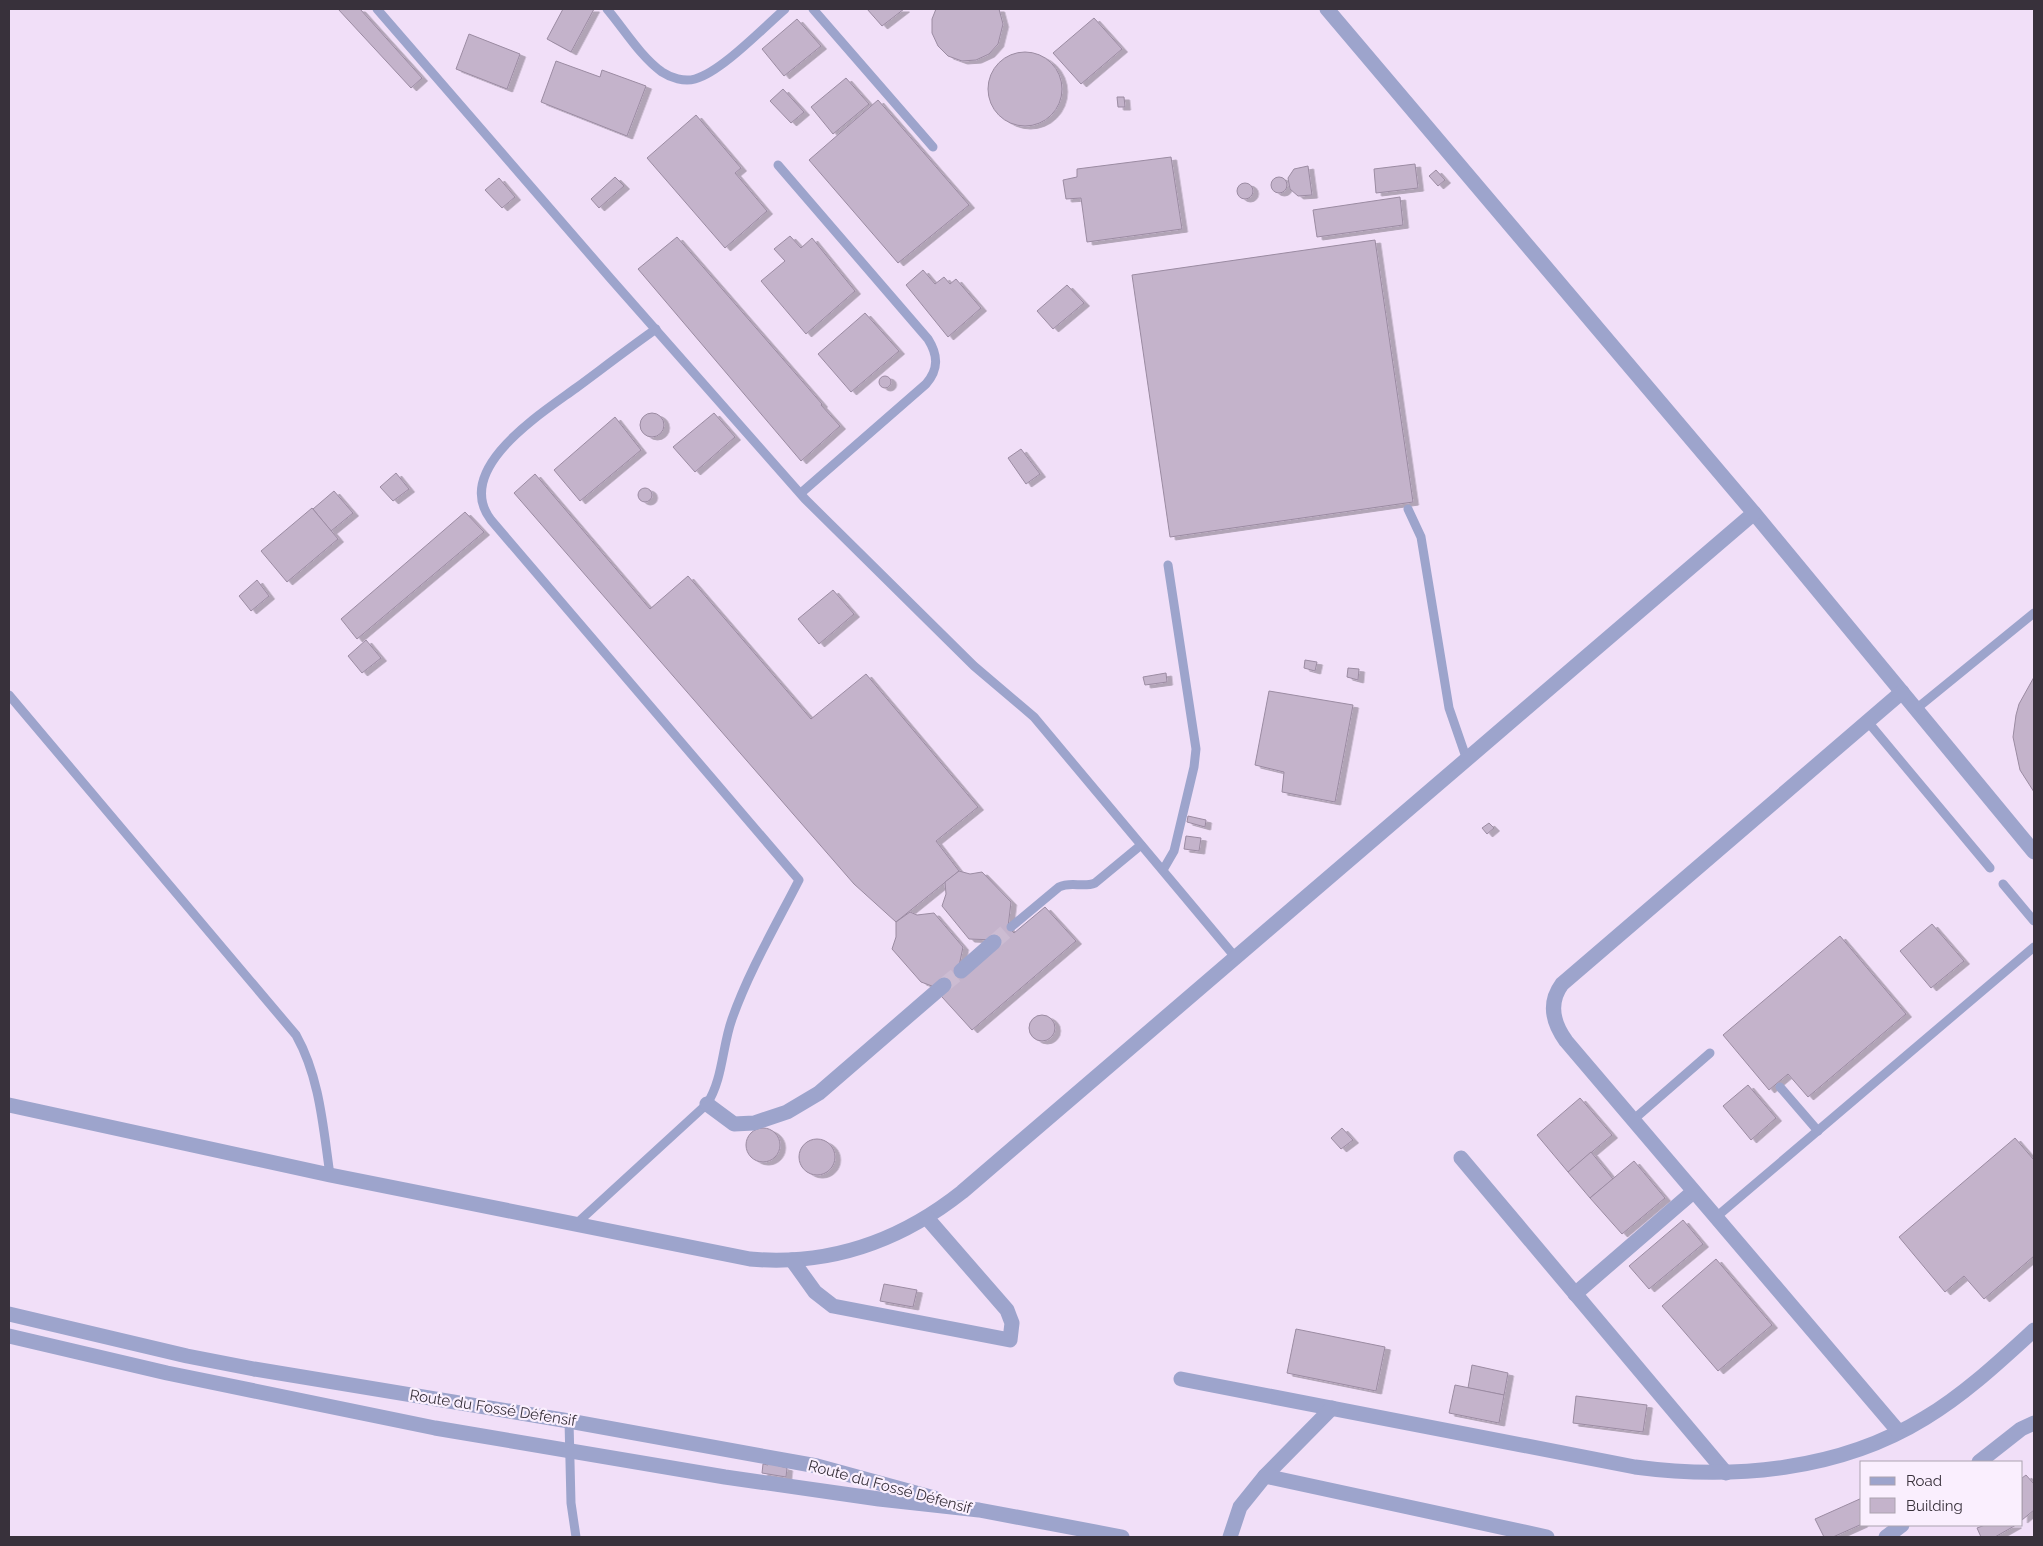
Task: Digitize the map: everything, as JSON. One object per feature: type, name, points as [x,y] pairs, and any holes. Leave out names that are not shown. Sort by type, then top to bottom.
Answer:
[{"type":"street","points":[[1327,9],[1754,513],[2034,852]]},
{"type":"street","points":[[9,1105],[330,1175],[739,1258],[792,1260],[824,1257],[852,1251],[893,1236],[927,1218],[977,1180],[1754,513]]},
{"type":"street","points":[[1899,1432],[1715,1218],[1561,1034],[1553,1009],[1557,991],[1566,981],[1902,692]]},
{"type":"street","points":[[961,971],[994,942]]},
{"type":"street","points":[[707,1104],[734,1124],[754,1123],[787,1112],[819,1093],[944,985]]},
{"type":"street","points":[[1461,1158],[1726,1473]]},
{"type":"street","points":[[1576,1294],[1693,1192]]},
{"type":"street","points":[[792,1260],[815,1292],[833,1306],[1010,1340],[1012,1322],[1007,1310],[927,1218]]},
{"type":"street","name":"Route du Fossé Défensif","points":[[9,1314],[124,1342],[254,1370],[569,1421],[817,1466],[979,1510]]},
{"type":"street","points":[[1181,1379],[1635,1468],[1675,1472],[1726,1473],[1778,1468],[1830,1458],[1860,1450],[1899,1432],[1945,1404],[2007,1355],[2034,1330]]},
{"type":"street","name":"Route du Fossé Défensif","points":[[9,1336],[340,1409],[569,1451],[860,1496],[979,1510]]},
{"type":"street","points":[[1230,1537],[1240,1507],[1266,1476],[1332,1408]]},
{"type":"street","points":[[1980,1461],[2021,1429],[2034,1423]]},
{"type":"street","points":[[1266,1476],[1547,1537]]},
{"type":"street","points":[[979,1510],[1122,1537]]},
{"type":"street","points":[[1886,1537],[1901,1526]]},
{"type":"lane","points":[[377,9],[801,493],[974,666],[1026,710],[1236,958]]},
{"type":"lane","points":[[607,9],[654,65],[674,78],[688,79],[702,76],[719,67],[785,9]]},
{"type":"lane","points":[[813,9],[933,147]]},
{"type":"lane","points":[[778,165],[928,339],[936,354],[937,362],[932,378],[926,384],[801,493]]},
{"type":"lane","points":[[576,1224],[707,1104],[715,1089],[731,1021],[742,994],[799,880],[491,520],[483,507],[482,486],[489,467],[504,445],[656,329]]},
{"type":"lane","points":[[1408,509],[1420,531],[1449,708],[1466,760]]},
{"type":"lane","points":[[1163,870],[1174,851],[1194,767],[1196,749],[1168,565]]},
{"type":"lane","points":[[1916,709],[2034,613]]},
{"type":"lane","points":[[9,695],[296,1035],[308,1058],[316,1084],[330,1175]]},
{"type":"lane","points":[[1868,722],[1990,868]]},
{"type":"lane","points":[[1012,927],[1059,887],[1069,884],[1085,886],[1095,883],[1141,845]]},
{"type":"lane","points":[[2003,884],[2034,921]]},
{"type":"lane","points":[[1715,1218],[2034,947]]},
{"type":"lane","points":[[1632,1120],[1710,1053]]},
{"type":"lane","points":[[1780,1087],[1818,1131]]},
{"type":"lane","points":[[569,1421],[571,1503],[576,1537]]},
{"type":"building","points":[[338,9],[360,9],[422,78],[411,88]]},
{"type":"building","points":[[563,9],[594,9],[571,52],[547,39]]},
{"type":"building","points":[[867,9],[904,9],[882,26]]},
{"type":"building","points":[[936,9],[999,9],[1003,24],[998,44],[989,54],[976,60],[962,61],[948,56],[938,46],[932,33],[932,19]]},
{"type":"building","points":[[1094,18],[1122,49],[1081,84],[1053,53]]},
{"type":"building","points":[[797,19],[821,46],[784,76],[762,49]]},
{"type":"building","points":[[469,34],[520,54],[507,89],[456,69]]},
{"type":"building","points":[[1025,52],[1039,55],[1051,63],[1059,75],[1062,89],[1059,103],[1051,115],[1039,123],[1025,126],[1011,123],[999,115],[991,103],[988,89],[991,75],[999,63],[1011,55]]},
{"type":"building","points":[[556,61],[600,77],[602,70],[646,86],[627,136],[541,102]]},
{"type":"building","points":[[846,78],[869,104],[833,134],[811,107]]},
{"type":"building","points":[[783,89],[804,112],[791,123],[770,101]]},
{"type":"building","points":[[1117,97],[1124,97],[1125,107],[1118,107]]},
{"type":"building","points":[[878,100],[969,205],[898,263],[809,160]]},
{"type":"building","points":[[696,115],[741,168],[735,173],[767,211],[725,248],[647,158]]},
{"type":"building","points":[[1171,157],[1182,229],[1087,242],[1081,198],[1066,199],[1063,180],[1077,177],[1077,169]]},
{"type":"building","points":[[1415,164],[1418,188],[1376,193],[1374,169]]},
{"type":"building","points":[[1308,166],[1312,195],[1298,196],[1290,189],[1288,178],[1294,169]]},
{"type":"building","points":[[1436,170],[1445,180],[1438,186],[1429,176]]},
{"type":"building","points":[[615,177],[624,186],[599,208],[591,199]]},
{"type":"building","points":[[1276,177],[1282,177],[1287,182],[1285,191],[1276,193],[1271,188],[1271,182]]},
{"type":"building","points":[[499,178],[515,197],[502,208],[485,190]]},
{"type":"building","points":[[1242,183],[1248,183],[1253,188],[1251,197],[1242,199],[1237,194],[1237,188]]},
{"type":"building","points":[[1400,197],[1403,225],[1317,237],[1313,210]]},
{"type":"building","points":[[790,236],[801,248],[812,238],[855,291],[806,334],[761,281],[785,261],[774,249]]},
{"type":"building","points":[[677,237],[840,426],[801,461],[638,269]]},
{"type":"building","points":[[1375,240],[1413,502],[1170,537],[1132,275]]},
{"type":"building","points":[[923,270],[935,284],[944,277],[950,284],[956,279],[981,308],[948,337],[906,285]]},
{"type":"building","points":[[1067,285],[1084,303],[1053,329],[1037,311]]},
{"type":"building","points":[[865,313],[899,351],[851,392],[818,354]]},
{"type":"building","points":[[885,376],[891,382],[885,388],[879,382]]},
{"type":"building","points":[[652,413],[660,417],[664,425],[660,433],[652,437],[644,433],[640,425],[644,417]]},
{"type":"building","points":[[714,413],[735,437],[695,472],[673,447]]},
{"type":"building","points":[[615,417],[641,450],[580,501],[554,470]]},
{"type":"building","points":[[1021,449],[1040,474],[1026,484],[1008,458]]},
{"type":"building","points":[[396,473],[409,489],[393,501],[380,487]]},
{"type":"building","points":[[535,474],[650,609],[688,576],[811,719],[866,674],[978,807],[936,841],[959,871],[896,922],[854,884],[514,493]]},
{"type":"building","points":[[645,488],[650,490],[652,495],[650,500],[645,502],[640,500],[638,495],[640,490]]},
{"type":"building","points":[[334,491],[353,513],[331,531],[313,509]]},
{"type":"building","points":[[312,508],[338,539],[287,582],[261,551]]},
{"type":"building","points":[[465,512],[484,532],[357,639],[341,619]]},
{"type":"building","points":[[257,580],[269,596],[251,611],[239,596]]},
{"type":"building","points":[[833,590],[854,614],[819,644],[798,619]]},
{"type":"building","points":[[366,640],[381,658],[362,673],[348,656]]},
{"type":"building","points":[[1305,660],[1317,662],[1315,671],[1304,668]]},
{"type":"building","points":[[1348,668],[1359,669],[1358,680],[1347,677]]},
{"type":"building","points":[[1166,673],[1167,682],[1145,685],[1143,677]]},
{"type":"building","points":[[2034,677],[2034,792],[2020,770],[2013,737],[2019,704]]},
{"type":"building","points":[[1269,691],[1353,705],[1335,802],[1282,792],[1284,772],[1255,765]]},
{"type":"building","points":[[1188,816],[1206,820],[1205,827],[1187,822]]},
{"type":"building","points":[[1489,823],[1494,828],[1487,834],[1482,828]]},
{"type":"building","points":[[1186,836],[1201,838],[1199,851],[1184,849]]},
{"type":"building","points":[[959,871],[970,874],[982,872],[1011,902],[1008,927],[1014,933],[1045,907],[1076,941],[972,1030],[932,986],[921,982],[892,949],[896,937],[896,922],[910,912],[917,915],[934,913],[963,947],[958,971],[995,940],[969,939],[942,906],[946,894],[945,882]]},
{"type":"building","points":[[1932,924],[1964,961],[1931,988],[1900,951]]},
{"type":"building","points":[[1840,936],[1906,1014],[1808,1097],[1788,1074],[1769,1090],[1723,1035]]},
{"type":"building","points":[[1042,1015],[1051,1019],[1055,1028],[1051,1037],[1042,1041],[1033,1037],[1029,1028],[1033,1019]]},
{"type":"building","points":[[1748,1085],[1776,1118],[1751,1140],[1723,1106]]},
{"type":"building","points":[[1580,1098],[1612,1135],[1568,1172],[1537,1135]]},
{"type":"building","points":[[763,1128],[770,1129],[775,1133],[779,1138],[779,1152],[775,1157],[770,1161],[763,1162],[756,1161],[751,1157],[747,1152],[746,1145],[747,1138],[751,1133],[756,1129]]},
{"type":"building","points":[[1342,1128],[1353,1140],[1341,1149],[1331,1138]]},
{"type":"building","points":[[2015,1138],[2034,1160],[2034,1256],[1984,1299],[1964,1276],[1945,1292],[1899,1237]]},
{"type":"building","points":[[817,1139],[824,1140],[830,1144],[834,1150],[834,1164],[830,1170],[824,1174],[817,1175],[810,1174],[804,1170],[800,1164],[799,1157],[800,1150],[804,1144],[810,1140]]},
{"type":"building","points":[[1591,1152],[1613,1179],[1590,1198],[1568,1172]]},
{"type":"building","points":[[1634,1161],[1665,1198],[1622,1234],[1590,1198]]},
{"type":"building","points":[[1683,1220],[1703,1244],[1649,1289],[1629,1266]]},
{"type":"building","points":[[1716,1259],[1772,1325],[1718,1371],[1662,1306]]},
{"type":"building","points":[[884,1284],[917,1290],[913,1307],[880,1301]]},
{"type":"building","points":[[1296,1329],[1385,1347],[1376,1391],[1287,1373]]},
{"type":"building","points":[[1472,1365],[1508,1373],[1504,1395],[1468,1388]]},
{"type":"building","points":[[1455,1385],[1504,1395],[1499,1423],[1449,1413]]},
{"type":"building","points":[[1576,1396],[1647,1405],[1643,1432],[1573,1423]]},
{"type":"building","points":[[768,1463],[787,1468],[786,1477],[762,1473],[763,1464],[768,1465]]},
{"type":"building","points":[[2026,1475],[2034,1484],[2034,1510],[2023,1519],[2023,1477]]},
{"type":"building","points":[[1860,1499],[1860,1525],[1833,1537],[1824,1537],[1815,1519]]},
{"type":"building","points":[[1982,1526],[2014,1526],[1995,1537],[1981,1537],[1977,1528]]},
{"type":"tunnel","points":[[994,942],[1011,927]]},
{"type":"tunnel","points":[[944,985],[961,971]]}]
